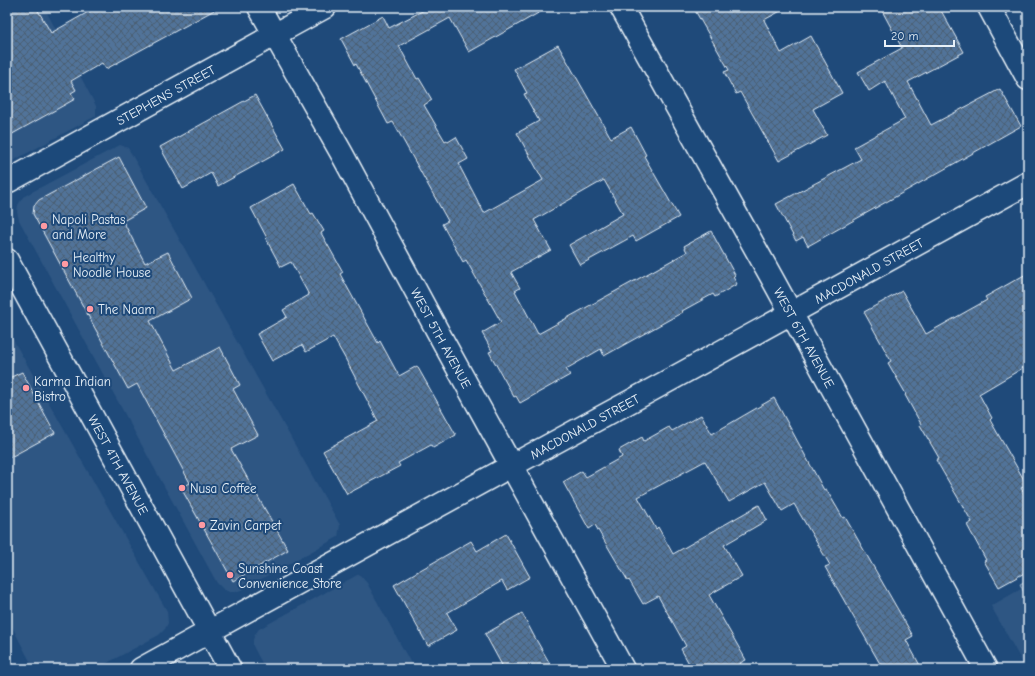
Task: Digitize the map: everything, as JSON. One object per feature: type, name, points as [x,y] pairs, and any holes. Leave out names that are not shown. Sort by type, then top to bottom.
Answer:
[{"type":"street","name":"WEST 5TH AVENUE","points":[[259,7],[342,154],[623,669]]},
{"type":"street","name":"STEPHENS STREET","points":[[7,182],[325,7]]},
{"type":"street","name":"WEST 6TH AVENUE","points":[[621,7],[986,669]]},
{"type":"street","points":[[989,7],[1028,79]]},
{"type":"street","name":"MACDONALD STREET","points":[[141,669],[1028,183]]},
{"type":"street","name":"WEST 4TH AVENUE","points":[[7,260],[230,669]]},
{"type":"shaded area","points":[[7,7],[44,7],[96,106],[96,116],[7,164]]},
{"type":"shaded area","points":[[120,145],[128,148],[340,525],[338,537],[236,592],[229,592],[217,583],[19,220],[17,212],[18,205],[23,197]]},
{"type":"shaded area","points":[[7,329],[167,611],[168,623],[159,635],[96,669],[34,669],[7,617]]},
{"type":"shaded area","points":[[359,574],[367,583],[414,669],[265,669],[253,646],[255,634],[259,629]]},
{"type":"shaded area","points":[[1028,580],[1028,601],[1020,584]]},
{"type":"shaded area","points":[[1028,585],[1028,669],[1026,669],[991,606]]},
{"type":"building","points":[[7,7],[36,7],[51,33],[97,7],[220,7],[106,69],[102,63],[71,81],[76,90],[71,93],[75,99],[7,137]]},
{"type":"building","points":[[430,7],[549,7],[469,52],[450,18],[399,46],[417,79],[419,78],[432,100],[424,105],[445,141],[447,140],[448,142],[456,137],[468,159],[459,164],[484,213],[543,180],[517,133],[539,121],[524,94],[527,93],[514,69],[558,45],[611,138],[631,127],[646,155],[644,156],[679,217],[636,241],[633,236],[580,265],[569,245],[623,214],[604,180],[534,220],[551,250],[511,272],[520,288],[515,291],[538,334],[687,252],[684,246],[711,231],[735,275],[733,277],[737,284],[715,297],[713,294],[604,356],[601,349],[566,369],[570,375],[520,403],[516,396],[514,397],[489,352],[492,351],[482,333],[501,322],[466,260],[463,262],[442,224],[448,221],[393,122],[388,124],[341,39],[383,16],[389,28]]},
{"type":"building","points":[[693,7],[788,7],[764,20],[781,53],[811,36],[842,93],[813,109],[827,135],[779,161],[740,92],[736,94],[724,72],[729,70]]},
{"type":"building","points":[[880,7],[939,7],[964,52],[908,82],[931,125],[1000,89],[1021,126],[808,246],[803,237],[796,241],[776,204],[861,159],[854,147],[905,119],[885,81],[869,91],[858,72],[902,48]]},
{"type":"building","points":[[255,95],[285,149],[218,186],[211,173],[183,189],[160,147]]},
{"type":"building","points":[[119,157],[146,208],[123,221],[145,263],[168,252],[192,298],[150,321],[176,370],[220,347],[240,385],[233,389],[258,435],[231,449],[288,550],[233,581],[181,488],[190,483],[137,384],[128,389],[33,214],[34,206],[39,200]]},
{"type":"building","points":[[294,184],[311,214],[313,213],[324,231],[321,233],[343,272],[340,274],[378,343],[380,341],[399,376],[417,366],[456,435],[433,448],[431,445],[398,463],[400,466],[347,494],[323,451],[378,421],[346,360],[333,337],[306,352],[302,345],[272,361],[257,334],[287,317],[283,310],[309,295],[291,262],[281,267],[251,208]]},
{"type":"building","points":[[1028,273],[1028,365],[979,394],[992,418],[990,420],[1027,485],[1021,488],[1028,500],[1028,571],[999,587],[984,561],[986,560],[967,525],[972,522],[936,460],[939,458],[888,363],[891,361],[864,312],[902,291],[926,334],[987,300],[985,297]]},
{"type":"building","points":[[22,372],[55,433],[7,459],[7,379]]},
{"type":"building","points":[[774,398],[824,490],[826,489],[843,518],[845,517],[913,636],[906,640],[922,669],[883,669],[825,567],[830,565],[794,504],[782,511],[765,482],[729,502],[705,461],[638,497],[656,529],[658,527],[673,554],[759,505],[767,520],[724,545],[742,576],[709,595],[746,660],[740,663],[744,669],[692,669],[681,649],[686,646],[658,596],[643,604],[595,525],[589,529],[563,482],[582,471],[586,477],[622,457],[619,450],[642,437],[644,441],[669,427],[672,431],[701,415],[712,434]]},
{"type":"building","points":[[506,534],[530,577],[507,590],[502,581],[447,613],[457,630],[428,646],[394,585],[471,541],[477,551]]},
{"type":"building","points":[[522,613],[553,669],[504,669],[485,634]]},
{"type":"place","name":"Napoli Pastas and More","points":[[44,226]]},
{"type":"place","name":"Healthy Noodle House","points":[[65,264]]},
{"type":"place","name":"The Naam","points":[[90,309]]},
{"type":"place","name":"Karma Indian Bistro","points":[[26,388]]},
{"type":"place","name":"Nusa Coffee","points":[[182,488]]},
{"type":"place","name":"Zavin Carpet","points":[[202,525]]},
{"type":"place","name":"Sunshine Coast Convenience Store","points":[[230,575]]}]
